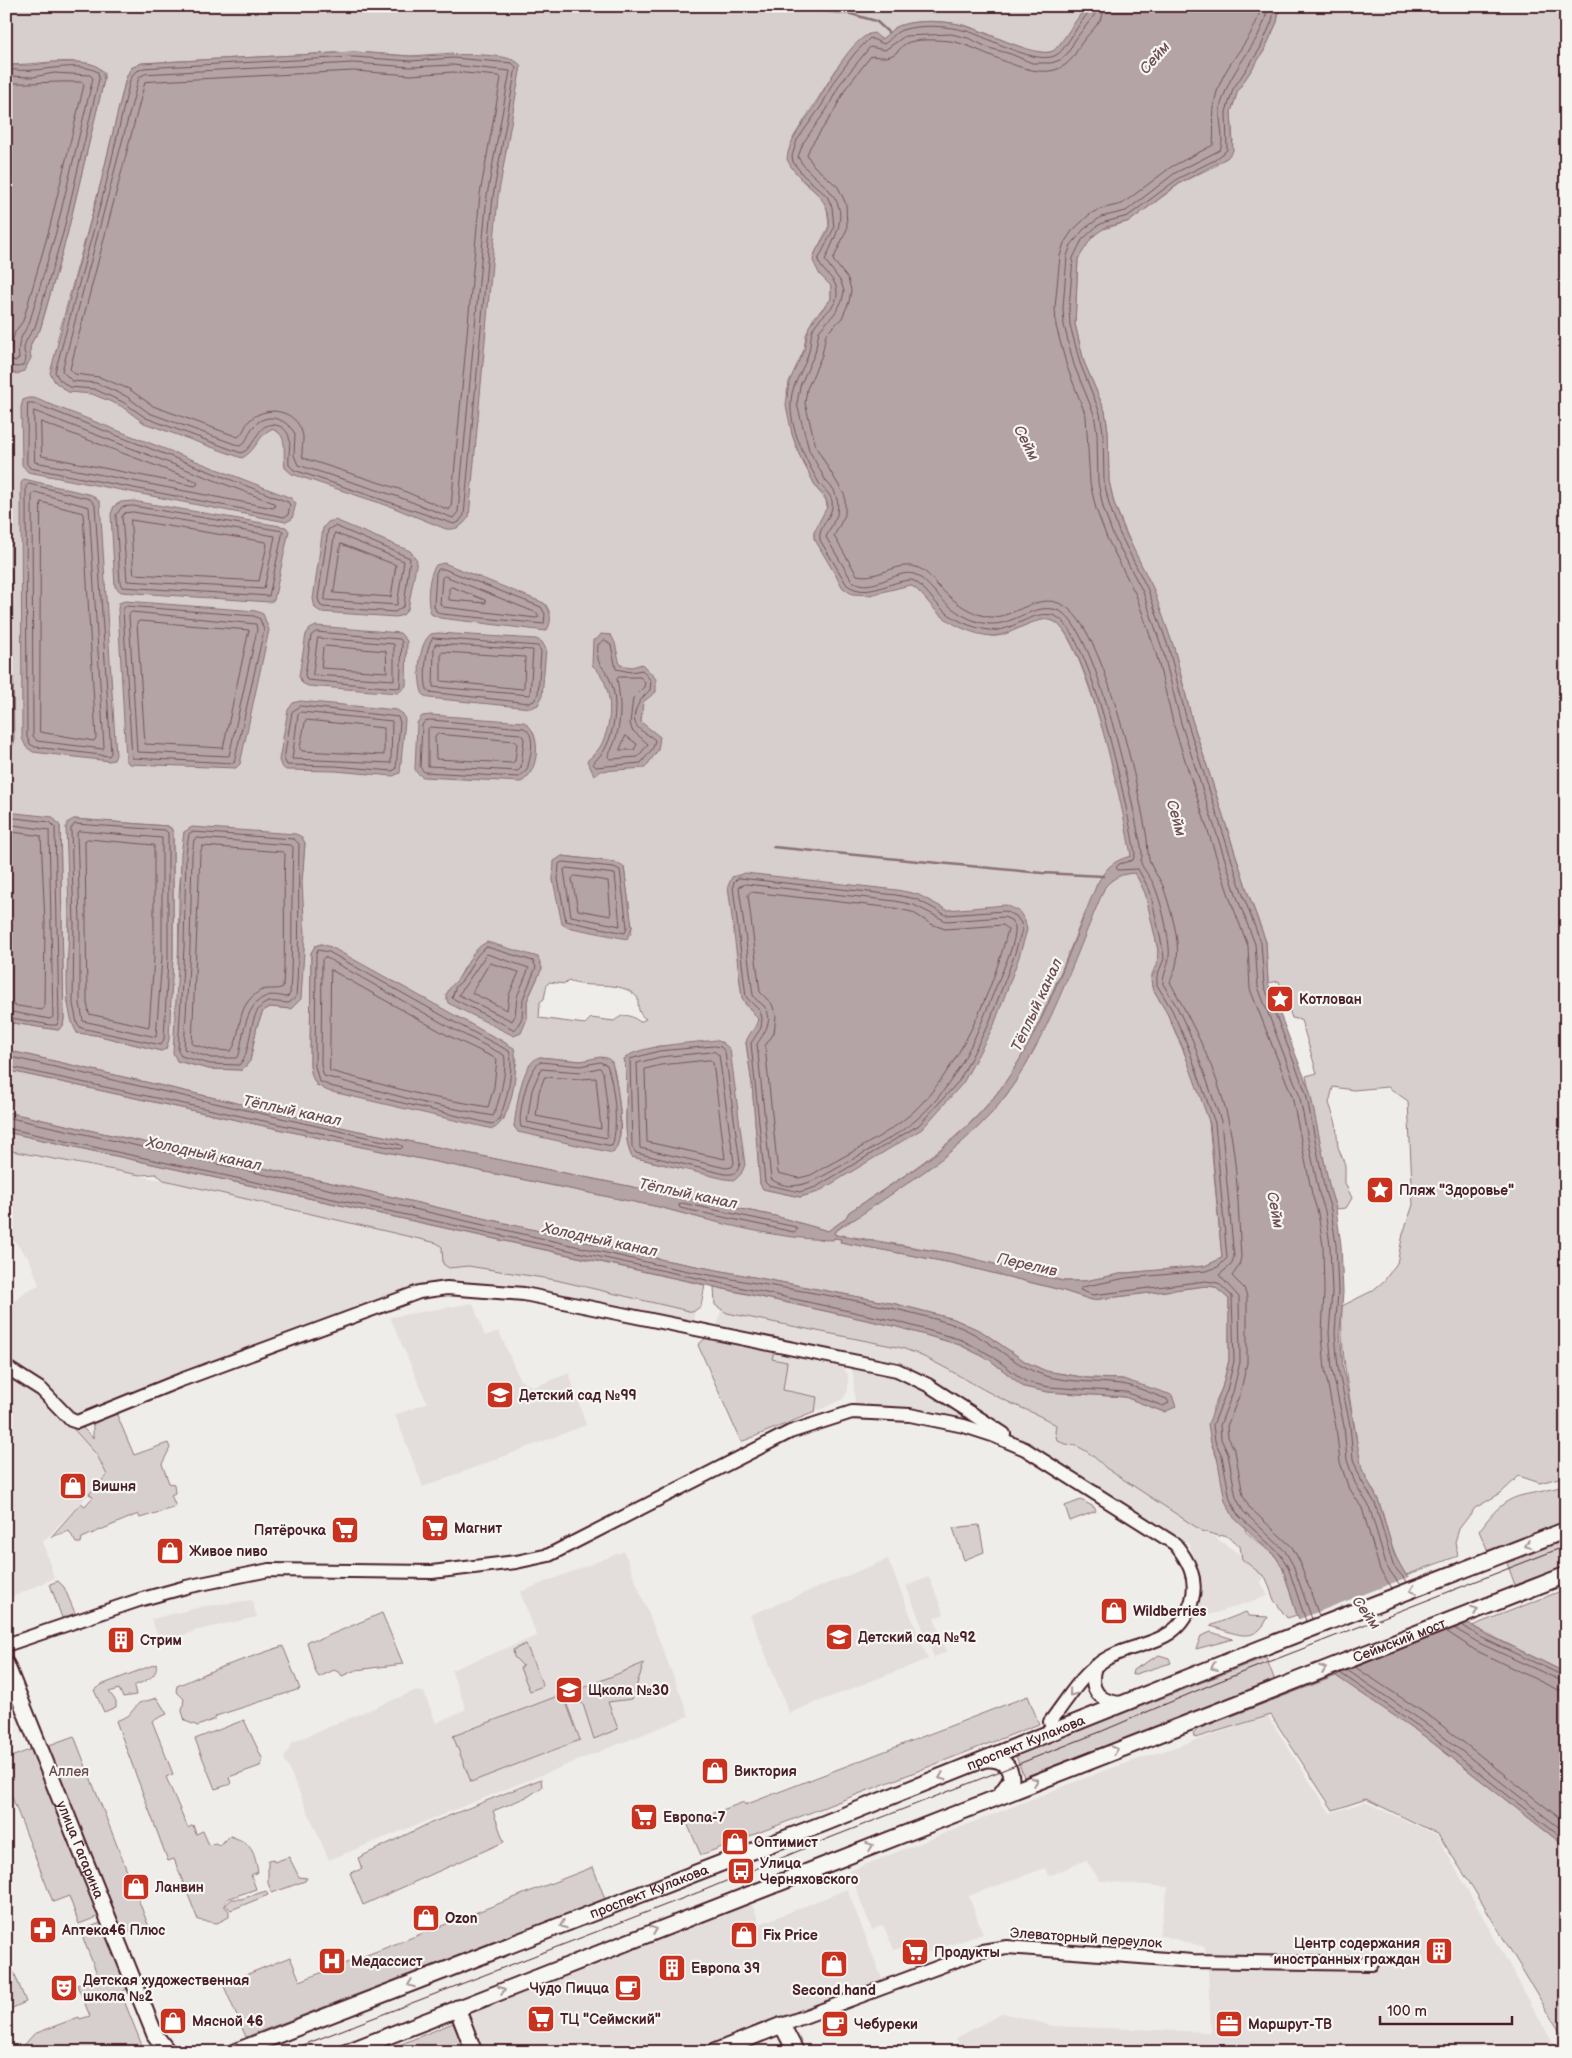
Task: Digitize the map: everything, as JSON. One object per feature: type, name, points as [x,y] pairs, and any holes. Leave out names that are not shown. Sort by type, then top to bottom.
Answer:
[{"type":"main road","name":"проспект Кулакова","points":[[234,2052],[987,1759],[1052,1727],[1125,1703],[1566,1530]]},
{"type":"main road","name":"Сеймский мост","points":[[1001,1794],[1566,1575]]},
{"type":"main road","name":"улица Гагарина","points":[[6,1664],[155,2035]]},
{"type":"main road","points":[[347,2052],[1001,1794],[1011,1780],[1009,1769],[1000,1760],[987,1759]]},
{"type":"main road","points":[[457,2008],[474,2052]]},
{"type":"main road","points":[[714,2052],[782,2025],[796,2052]]},
{"type":"main road","points":[[155,2035],[158,2052]]},
{"type":"main road","points":[[155,2035],[168,2052]]},
{"type":"street","points":[[6,1367],[42,1390],[71,1420],[77,1422],[181,1380],[418,1292],[464,1288],[524,1294],[604,1309],[897,1370],[935,1389],[1025,1450],[1175,1544],[1186,1558],[1193,1575],[1194,1593],[1189,1611],[1179,1626],[1165,1637],[1107,1659],[1096,1666],[1052,1727]]},
{"type":"street","points":[[6,1645],[139,1600],[186,1587],[269,1570],[432,1572],[516,1562],[549,1555],[790,1432],[852,1412],[910,1414],[936,1419],[992,1435],[1025,1450]]},
{"type":"street","points":[[1096,1666],[1092,1676],[1097,1693],[1108,1701],[1125,1703]]},
{"type":"street","name":"Элеваторный переулок","points":[[782,2025],[974,1954],[1007,1946],[1193,1960],[1372,1964]]},
{"type":"shaded area","points":[[6,1150],[272,1201],[448,1244],[469,1264],[696,1303],[693,1322],[535,1293],[430,1291],[75,1423],[6,1362],[6,1308],[26,1291],[39,1285],[30,1260],[6,1231]]},
{"type":"shaded area","name":"Детский сад №99","points":[[473,1303],[485,1336],[499,1331],[520,1380],[534,1387],[569,1373],[586,1425],[423,1487],[395,1415],[427,1403],[390,1317]]},
{"type":"shaded area","points":[[721,1309],[919,1348],[1045,1413],[1071,1438],[1267,1573],[1261,1582],[1268,1596],[1194,1620],[1191,1610],[1194,1563],[1190,1545],[1030,1446],[855,1406],[853,1373],[843,1355],[717,1327]]},
{"type":"shaded area","points":[[775,1348],[840,1361],[848,1375],[848,1391],[843,1399],[815,1412],[817,1397],[783,1390],[772,1359]]},
{"type":"shaded area","points":[[6,1375],[36,1389],[97,1455],[107,1475],[43,1542],[54,1578],[57,1577],[6,1600]]},
{"type":"shaded area","name":"Щкола №30","points":[[624,1551],[689,1716],[329,1860],[284,1758],[293,1742],[414,1691],[424,1692],[436,1723],[466,1709],[451,1670],[537,1636],[520,1592]]},
{"type":"shaded area","name":"Детский сад №92","points":[[888,1559],[928,1659],[789,1713],[750,1615]]},
{"type":"shaded area","points":[[929,1577],[944,1614],[934,1618],[947,1652],[934,1657],[906,1586]]},
{"type":"shaded area","points":[[252,1600],[257,1617],[198,1630],[161,1644],[151,1619],[205,1606]]},
{"type":"shaded area","points":[[1268,1716],[1330,1813],[1365,1802],[1437,1835],[1558,2052],[963,2052],[956,2038],[1003,2013],[1053,2026],[1211,2032],[1205,1947],[1159,1935],[1168,1887],[1100,1881],[1086,1860],[1049,1876],[1045,1868],[969,1896],[983,1934],[905,1960],[904,1947],[894,1950],[883,1925],[872,1930],[849,1871],[1100,1772]]},
{"type":"shaded area","points":[[847,1889],[883,1981],[700,2052],[482,2052],[466,2012],[751,1902],[760,1924]]},
{"type":"green space","points":[[6,6],[1088,6],[1053,51],[1036,51],[1024,48],[962,25],[924,21],[905,24],[896,28],[883,39],[868,34],[841,62],[793,138],[800,179],[824,199],[827,208],[829,226],[813,257],[820,275],[831,286],[831,299],[813,319],[806,335],[804,350],[787,391],[792,434],[799,454],[817,489],[826,500],[827,510],[814,532],[814,538],[828,560],[914,586],[941,615],[979,633],[999,636],[1046,619],[1054,621],[1068,637],[1098,714],[1113,764],[1155,932],[1159,958],[1152,974],[1152,987],[1167,1013],[1195,1078],[1209,1120],[1222,1258],[1205,1266],[1125,1273],[1085,1281],[1063,1281],[954,1254],[842,1235],[841,1237],[833,1233],[929,1168],[990,1115],[1008,1093],[1037,1028],[1001,1088],[968,1125],[930,1157],[849,1212],[845,1219],[828,1231],[775,1216],[354,1130],[6,1050],[6,1022],[58,1030],[63,1026],[64,1019],[60,826],[6,815],[6,360],[31,358],[30,347],[40,330],[67,235],[104,80],[104,72],[98,67],[81,62],[6,65]],"holes":[[[354,52],[411,56],[453,53],[94,384],[57,341],[101,182],[126,78],[131,68],[142,63]],[[74,819],[167,826],[171,828],[173,833],[173,958],[161,1051],[96,1035],[77,1033],[68,1004],[69,923]],[[184,832],[305,843],[291,1009],[270,1007],[263,1011],[257,1026],[250,1061],[242,1070],[209,1069],[177,1061],[179,894]],[[562,856],[615,862],[624,867],[632,927],[631,934],[567,927],[553,880]],[[1086,915],[1059,976],[1083,917]],[[321,944],[456,1018],[507,1043],[517,1059],[512,1091],[504,1119],[347,1095],[316,1085],[310,1066],[311,953],[315,946]],[[737,956],[818,1192],[800,1197],[763,1189],[760,1184],[752,1084],[746,1043],[758,1022],[758,1018],[745,1004]],[[465,966],[542,968],[527,1001],[527,1018],[459,978]],[[568,981],[586,985],[623,988],[638,998],[640,1013],[646,1019],[640,1022],[633,1017],[627,1016],[614,1021],[591,1018],[585,1024],[539,1018],[540,1002],[544,999],[547,984],[550,982],[565,984]],[[658,1046],[676,1046],[684,1169],[632,1157],[628,1148],[626,1124],[627,1083],[624,1059]],[[540,1057],[581,1061],[614,1069],[621,1125],[620,1136],[613,1152],[514,1127],[523,1081]]]},
{"type":"green space","points":[[1280,6],[1566,6],[1566,1476],[1540,1483],[1519,1476],[1501,1493],[1475,1508],[1459,1529],[1455,1542],[1458,1556],[1406,1575],[1393,1550],[1378,1500],[1361,1468],[1345,1364],[1342,1336],[1342,1306],[1372,1291],[1384,1281],[1397,1263],[1403,1234],[1413,1205],[1408,1101],[1388,1087],[1353,1090],[1333,1087],[1329,1103],[1336,1123],[1338,1147],[1345,1165],[1345,1183],[1352,1198],[1346,1208],[1336,1209],[1330,1190],[1306,1076],[1317,1073],[1301,1020],[1292,1018],[1279,981],[1268,983],[1266,942],[1248,893],[1192,720],[1174,648],[1114,503],[1109,481],[1108,431],[1105,411],[1084,362],[1075,324],[1078,259],[1086,244],[1100,230],[1130,221],[1182,182],[1217,165],[1233,142],[1231,112],[1238,90],[1264,51],[1277,22]]},
{"type":"green space","points":[[1203,1060],[1213,1146],[1209,1120]]},
{"type":"green space","points":[[6,1070],[352,1145],[659,1207],[704,1219],[841,1239],[841,1242],[952,1263],[1061,1290],[1092,1300],[1206,1286],[1215,1287],[1229,1299],[1229,1360],[1222,1388],[1213,1407],[1211,1443],[1246,1532],[1276,1557],[1283,1569],[1297,1615],[1287,1618],[1274,1600],[1266,1578],[1242,1559],[1240,1546],[1225,1535],[1219,1536],[1202,1531],[1106,1468],[1086,1451],[1057,1440],[1056,1425],[1049,1421],[994,1395],[926,1358],[902,1348],[727,1313],[715,1305],[714,1287],[894,1326],[960,1345],[990,1360],[1024,1387],[1048,1392],[1125,1397],[1164,1412],[1123,1379],[1088,1378],[1046,1371],[1026,1362],[981,1331],[954,1319],[896,1304],[664,1260],[332,1183],[6,1112]]},
{"type":"green space","points":[[6,1132],[705,1285],[701,1306],[693,1312],[556,1280],[468,1266],[449,1268],[443,1264],[442,1247],[437,1243],[164,1180],[156,1174],[140,1175],[6,1150]]},
{"type":"green space","points":[[707,1337],[775,1348],[772,1359],[787,1362],[783,1390],[817,1397],[815,1412],[741,1442],[698,1345]]},
{"type":"green space","points":[[114,1408],[134,1455],[168,1443],[170,1448],[162,1464],[169,1483],[174,1484],[175,1493],[171,1495],[176,1507],[140,1518],[138,1514],[82,1538],[81,1543],[76,1543],[69,1531],[51,1537],[81,1503],[85,1506],[93,1497],[89,1494],[107,1475],[97,1455],[69,1424],[77,1422],[93,1438],[93,1416]]},
{"type":"green space","points":[[1566,1485],[1566,1522],[1488,1551],[1479,1531],[1500,1507],[1517,1497]]},
{"type":"green space","points":[[1081,1500],[1094,1507],[1096,1511],[1070,1521],[1065,1506]]},
{"type":"green space","points":[[979,1525],[984,1552],[964,1560],[953,1528]]},
{"type":"green space","points":[[1566,1540],[1566,1566],[1515,1585],[1507,1563]]},
{"type":"green space","points":[[58,1581],[64,1587],[75,1613],[62,1618],[50,1584]]},
{"type":"green space","points":[[1566,1589],[1566,1673],[1472,1626]]},
{"type":"green space","points":[[1246,1612],[1249,1616],[1268,1617],[1257,1632],[1250,1635],[1235,1634],[1210,1626]]},
{"type":"green space","points":[[382,1613],[403,1664],[356,1670],[342,1676],[334,1670],[319,1677],[316,1673],[307,1642],[309,1640],[318,1640]]},
{"type":"green space","points":[[1211,1632],[1233,1639],[1196,1649],[1201,1636]]},
{"type":"green space","points":[[526,1644],[543,1686],[530,1691],[520,1668],[523,1666],[514,1657],[513,1650]]},
{"type":"green space","points":[[283,1646],[300,1689],[216,1716],[215,1719],[198,1726],[185,1721],[182,1711],[184,1699],[176,1691],[177,1686],[216,1669]]},
{"type":"green space","points":[[1159,1655],[1169,1658],[1171,1663],[1132,1675],[1133,1670]]},
{"type":"green space","points":[[1266,1657],[1275,1681],[1024,1777],[1016,1756]]},
{"type":"green space","points":[[644,1663],[632,1699],[608,1702],[618,1729],[594,1739],[583,1704],[574,1696],[578,1690]]},
{"type":"green space","points":[[156,1664],[153,1675],[134,1686],[136,1695],[123,1697],[119,1689],[109,1692],[116,1701],[116,1707],[104,1712],[94,1690],[101,1685]]},
{"type":"green space","points":[[1336,1676],[1424,1736],[1566,1847],[1566,2042],[1473,1888],[1438,1834],[1366,1799],[1333,1810],[1271,1715],[1195,1738],[1193,1734],[1198,1729]]},
{"type":"green space","points":[[563,1694],[580,1740],[471,1782],[453,1736]]},
{"type":"green space","points":[[1028,1696],[1039,1724],[701,1855],[687,1823],[744,1802],[745,1805]]},
{"type":"green space","points":[[157,1698],[167,1714],[152,1721],[173,1774],[166,1777],[188,1828],[193,1825],[196,1834],[203,1831],[209,1845],[215,1843],[219,1845],[230,1836],[237,1839],[251,1849],[255,1858],[258,1872],[251,1875],[256,1889],[227,1899],[224,1906],[229,1911],[229,1917],[217,1923],[198,1920],[174,1859],[168,1861],[116,1721],[128,1716],[139,1703]]},
{"type":"green space","points":[[244,1720],[263,1760],[260,1766],[229,1777],[231,1784],[215,1789],[195,1739]]},
{"type":"green space","name":"Аллея","points":[[74,1736],[149,1927],[153,1927],[151,1934],[139,1933],[140,1928],[116,1936],[41,1748]]},
{"type":"green space","points":[[37,1747],[102,1915],[79,1924],[69,1896],[53,1902],[6,1782],[6,1759]]},
{"type":"green space","points":[[541,1779],[542,1787],[529,1796],[493,1811],[504,1842],[363,1905],[350,1873],[362,1869],[358,1858],[426,1825]]},
{"type":"green space","points":[[289,1857],[299,1877],[307,1878],[305,1881],[272,1893],[268,1883],[268,1860],[273,1859],[274,1862]]},
{"type":"green space","points":[[593,1867],[605,1899],[246,2037],[223,1984],[290,1957],[300,1981]]},
{"type":"green space","points":[[266,1891],[268,1895],[231,1910],[225,1905],[232,1899],[241,1899]]},
{"type":"green space","points":[[103,1922],[129,1987],[121,1993],[143,2048],[151,2045],[153,2052],[18,2052],[34,2034],[79,2017],[80,2019],[90,2016],[77,1985],[98,1976],[80,1931]]},
{"type":"green space","points":[[11,1965],[26,2002],[10,2009],[6,1998],[6,1969]]},
{"type":"green space","points":[[453,2023],[465,2052],[396,2052],[394,2047]]},
{"type":"water","name":"Сейм","points":[[1088,6],[1280,6],[1277,22],[1264,51],[1238,90],[1231,112],[1233,151],[1227,158],[1181,182],[1130,221],[1106,227],[1093,236],[1078,259],[1075,324],[1084,362],[1105,411],[1108,431],[1109,481],[1114,503],[1124,530],[1153,588],[1174,648],[1192,720],[1248,893],[1266,942],[1268,983],[1310,1092],[1330,1190],[1336,1209],[1341,1245],[1343,1292],[1340,1332],[1343,1367],[1362,1469],[1379,1502],[1394,1554],[1406,1575],[1447,1610],[1484,1633],[1566,1673],[1566,1847],[1424,1736],[1336,1676],[1323,1662],[1297,1615],[1283,1569],[1276,1557],[1234,1518],[1225,1501],[1217,1457],[1211,1443],[1208,1424],[1222,1388],[1229,1360],[1229,1299],[1215,1287],[1206,1286],[1092,1300],[1061,1290],[952,1263],[840,1242],[841,1239],[789,1237],[745,1229],[659,1207],[352,1145],[6,1070],[6,1050],[354,1130],[775,1216],[828,1231],[845,1219],[849,1212],[937,1153],[969,1125],[1003,1085],[1035,1031],[1062,972],[1097,884],[1103,874],[1119,860],[1131,856],[1113,769],[1091,691],[1079,658],[1066,634],[1053,621],[1046,620],[1031,623],[999,635],[992,636],[970,631],[948,621],[910,585],[870,595],[852,594],[843,588],[814,538],[814,532],[828,505],[824,495],[817,489],[799,454],[792,434],[786,405],[789,382],[804,350],[809,326],[831,299],[831,286],[820,275],[813,261],[828,230],[829,215],[820,197],[798,176],[787,159],[794,137],[812,111],[833,74],[857,42],[866,36],[874,33],[881,39],[894,28],[908,23],[946,22],[975,29],[1020,47],[1045,52],[1053,51],[1056,48]],"holes":[[[1135,873],[1145,893],[1158,950],[1157,966],[1151,979],[1152,987],[1167,1013],[1182,1046],[1210,1124],[1222,1258],[1205,1266],[1125,1273],[1085,1281],[1063,1281],[954,1254],[835,1235],[834,1232],[847,1222],[855,1219],[943,1158],[990,1115],[1009,1092],[1041,1037],[1105,887],[1118,877]]]},
{"type":"water","points":[[354,52],[409,56],[487,55],[514,60],[521,66],[498,197],[469,517],[462,525],[454,529],[446,529],[392,507],[292,474],[285,468],[283,439],[277,431],[271,429],[267,432],[251,452],[242,458],[144,423],[121,406],[92,394],[68,392],[55,382],[50,373],[101,182],[126,78],[131,68],[142,63]]},
{"type":"water","points":[[53,62],[92,64],[103,73],[104,80],[67,235],[40,330],[31,343],[31,358],[24,371],[17,374],[6,370],[6,65],[33,65]]},
{"type":"water","points":[[6,397],[9,403],[14,743],[11,750],[6,753]]},
{"type":"water","points":[[34,398],[291,498],[296,503],[292,519],[286,522],[28,472],[22,465],[21,407],[23,400]]},
{"type":"water","points":[[24,479],[92,495],[100,502],[116,755],[114,760],[33,752],[26,747],[22,738],[21,483]]},
{"type":"water","points":[[133,501],[286,527],[289,531],[274,600],[270,602],[121,592],[115,587],[111,514],[114,506],[121,502]]},
{"type":"water","points":[[335,520],[410,551],[417,560],[408,609],[403,615],[396,617],[321,612],[315,608],[313,599],[323,528],[328,522]]},
{"type":"water","points":[[444,563],[544,603],[550,617],[548,628],[546,631],[440,618],[431,614],[428,596],[431,575],[436,565]]},
{"type":"water","points":[[125,601],[256,611],[263,614],[269,630],[240,764],[236,768],[129,764],[126,760],[118,609],[119,603]]},
{"type":"water","points":[[316,626],[400,633],[407,641],[406,686],[398,693],[308,686],[302,683],[299,676],[306,634]]},
{"type":"water","points":[[431,634],[536,639],[542,642],[546,649],[542,696],[538,705],[531,708],[429,698],[423,695],[419,672],[421,654],[426,639]]},
{"type":"water","points":[[601,634],[611,635],[615,643],[620,665],[632,667],[642,664],[656,679],[656,692],[643,702],[641,722],[660,737],[658,750],[645,768],[601,771],[594,775],[587,761],[596,753],[605,737],[610,704],[604,682],[592,665],[593,640],[597,639]]},
{"type":"water","points":[[300,701],[397,710],[403,714],[405,720],[400,773],[393,776],[335,771],[286,770],[281,766],[279,760],[288,710],[293,703]]},
{"type":"water","points":[[431,715],[524,722],[530,727],[536,743],[535,762],[532,770],[521,782],[423,777],[415,769],[417,723],[422,716]]},
{"type":"water","points":[[6,812],[53,817],[60,826],[64,1019],[63,1026],[58,1030],[6,1022]]},
{"type":"water","points":[[74,819],[167,826],[171,828],[173,833],[173,958],[169,1040],[166,1049],[161,1051],[96,1035],[77,1033],[72,1022],[67,995],[69,911],[66,827],[68,822]]},
{"type":"water","points":[[192,827],[296,834],[302,837],[305,843],[302,883],[305,934],[301,999],[291,1009],[270,1007],[263,1011],[257,1026],[250,1061],[242,1070],[209,1069],[177,1061],[173,1053],[179,947],[181,854],[184,832]]},
{"type":"water","points":[[562,856],[615,862],[624,867],[632,927],[627,939],[567,927],[562,924],[553,880],[554,861]]},
{"type":"water","points":[[745,873],[897,890],[917,894],[947,910],[1006,905],[1019,911],[1025,921],[1027,930],[994,1025],[963,1083],[922,1129],[818,1192],[800,1197],[763,1189],[760,1184],[752,1084],[746,1043],[758,1019],[742,998],[728,886],[732,877]]},
{"type":"water","points":[[487,942],[538,957],[542,968],[527,1001],[527,1019],[521,1033],[514,1036],[448,1003],[446,995],[474,952]]},
{"type":"water","points":[[321,944],[331,947],[514,1048],[516,1067],[513,1092],[500,1124],[493,1129],[328,1091],[317,1084],[313,1079],[310,1066],[311,953],[315,946]]},
{"type":"water","points":[[716,1040],[730,1049],[745,1165],[741,1174],[735,1180],[725,1179],[632,1157],[628,1148],[626,1124],[627,1083],[624,1059],[631,1054],[653,1048]]},
{"type":"water","points":[[539,1057],[581,1061],[600,1057],[607,1058],[612,1062],[620,1109],[619,1135],[617,1146],[613,1153],[518,1132],[514,1126],[520,1088],[528,1069]]},
{"type":"water","points":[[6,1112],[332,1183],[664,1260],[896,1304],[954,1319],[981,1331],[1026,1362],[1046,1371],[1088,1378],[1123,1379],[1172,1395],[1176,1407],[1164,1412],[1125,1397],[1048,1392],[1024,1387],[990,1360],[960,1345],[894,1326],[6,1132]]},
{"type":"pier","points":[[1411,1576],[1449,1608],[1471,1622],[1332,1676],[1321,1664],[1297,1620]]},
{"type":"waterway","points":[[619,6],[780,7],[851,14],[876,21],[888,32]]},
{"type":"waterway","points":[[773,847],[1042,873],[1103,876]]},
{"type":"tram line","points":[[285,2052],[707,1889],[827,1839],[1100,1732],[1215,1683],[1566,1546]]},
{"type":"place","name":"Котлован","points":[[1280,999]]},
{"type":"place","name":"Пляж \"Здоровье\"","points":[[1380,1190]]},
{"type":"place","name":"Детский сад №99","points":[[500,1395]]},
{"type":"place","name":"Вишня","points":[[73,1486]]},
{"type":"place","name":"Магнит","points":[[435,1528]]},
{"type":"place","name":"Пятёрочка","points":[[345,1530]]},
{"type":"place","name":"Живое пиво","points":[[170,1551]]},
{"type":"place","name":"Wildberries","points":[[1114,1611]]},
{"type":"place","name":"Детский сад №92","points":[[839,1637]]},
{"type":"place","name":"Стрим","points":[[121,1640]]},
{"type":"place","name":"Щкола №30","points":[[569,1690]]},
{"type":"place","name":"Виктория","points":[[715,1771]]},
{"type":"place","name":"Европа-7","points":[[644,1817]]},
{"type":"place","name":"Оптимист","points":[[735,1842]]},
{"type":"place","name":"Улица Черняховского","points":[[741,1871]]},
{"type":"place","name":"Ланвин","points":[[136,1887]]},
{"type":"place","name":"Ozon","points":[[426,1918]]},
{"type":"place","name":"Аптека46 Плюс","points":[[43,1930]]},
{"type":"place","name":"Fix Price","points":[[744,1935]]},
{"type":"place","name":"Центр содержания иностранных граждан","points":[[1439,1951]]},
{"type":"place","name":"Продукты","points":[[915,1952]]},
{"type":"place","name":"Медассист","points":[[332,1961]]},
{"type":"place","name":"Second hand","points":[[834,1964]]},
{"type":"place","name":"Европа 39","points":[[672,1968]]},
{"type":"place","name":"Детская художественная школа №2","points":[[64,1988]]},
{"type":"place","name":"Чудо Пицца","points":[[628,1988]]},
{"type":"place","name":"ТЦ \"Сеймский\"","points":[[541,2019]]},
{"type":"place","name":"Мясной 46","points":[[173,2021]]},
{"type":"place","name":"Чебуреки","points":[[835,2024]]},
{"type":"place","name":"Маршрут-ТВ","points":[[1229,2024]]},
{"type":"water label","name":"Тёплый канал","points":[[1037,1005]]},
{"type":"water label","name":"Тёплый канал","points":[[292,1111]]},
{"type":"water label","name":"Холодный канал","points":[[204,1154]]},
{"type":"water label","name":"Тёплый канал","points":[[688,1194]]},
{"type":"water label","name":"Холодный канал","points":[[600,1240]]},
{"type":"water label","name":"Перелив","points":[[1027,1265]]}]
